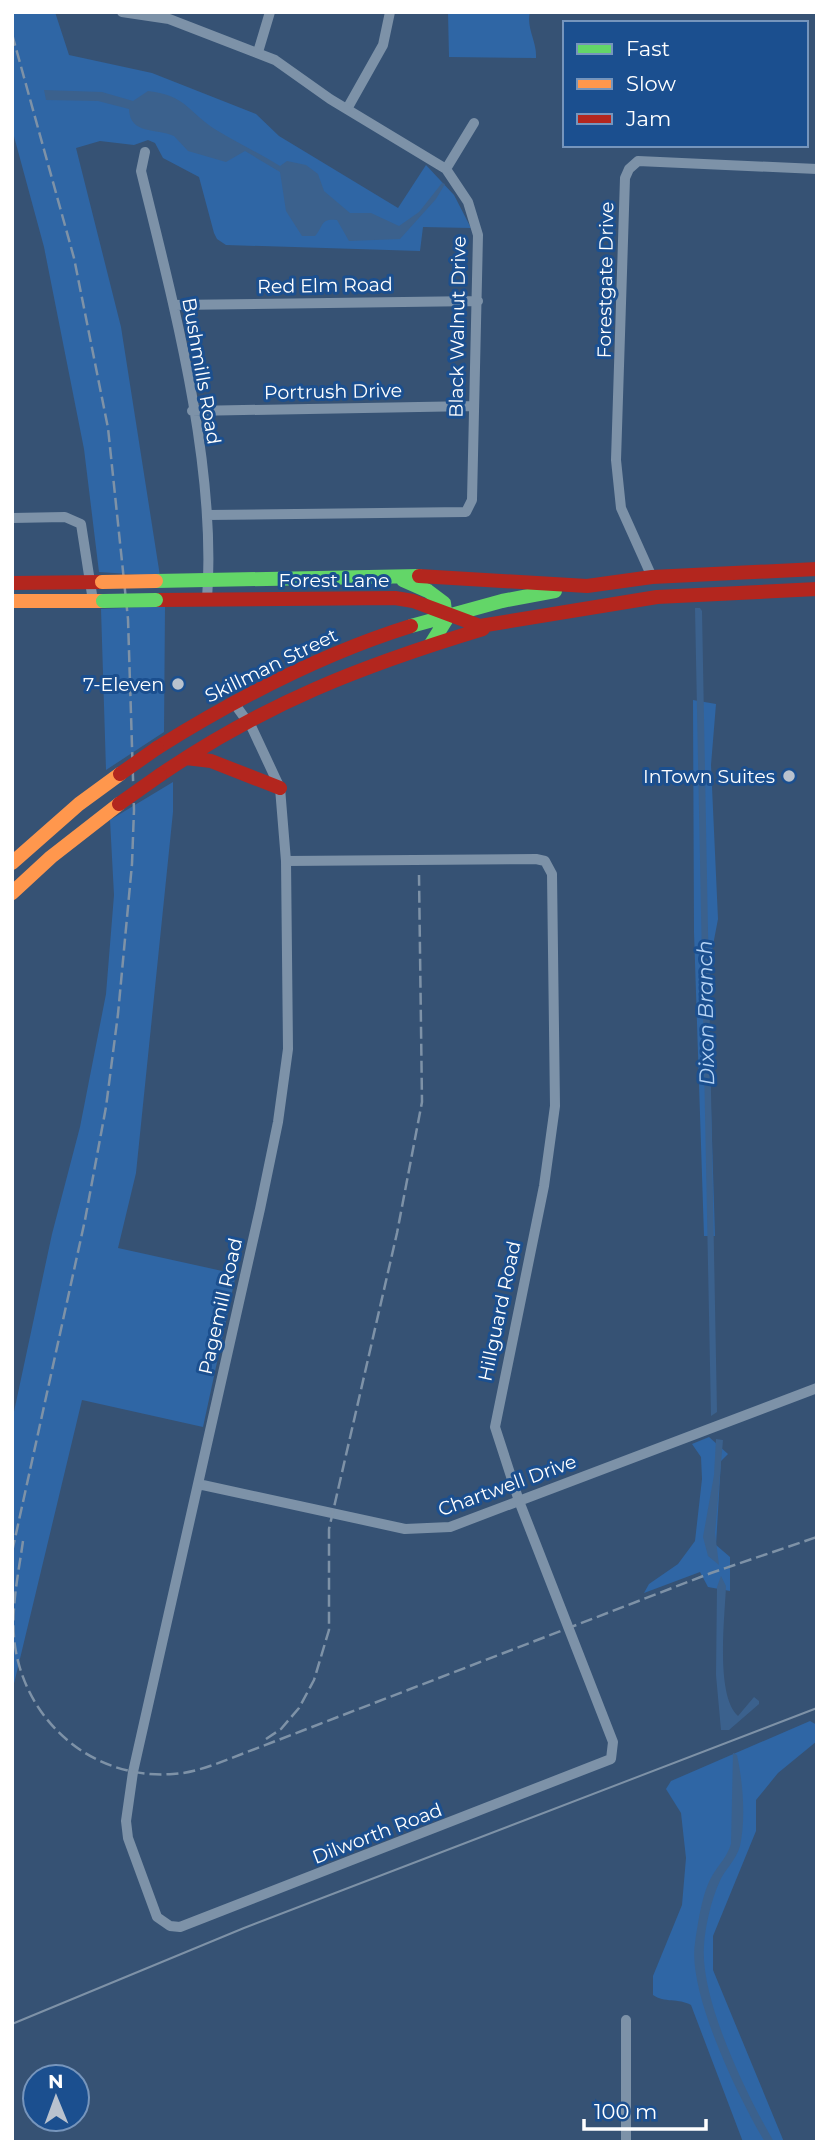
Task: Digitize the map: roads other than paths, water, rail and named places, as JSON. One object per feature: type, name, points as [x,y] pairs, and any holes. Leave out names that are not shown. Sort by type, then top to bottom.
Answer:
[{"type":"main road","name":"Forest Lane","points":[[12,583],[356,580],[443,576],[587,586],[652,577],[817,569]]},
{"type":"main road","points":[[652,577],[657,597]]},
{"type":"main road","points":[[398,579],[442,600],[449,616],[443,630],[430,644]]},
{"type":"main road","points":[[308,598],[315,588],[341,588],[356,580]]},
{"type":"main road","name":"Skillman Street","points":[[12,863],[79,804],[157,748],[234,703],[302,669],[398,631],[449,616],[507,601],[587,586]]},
{"type":"main road","name":"Forest Lane","points":[[12,601],[395,598],[413,601],[480,626],[557,611],[657,597],[817,589]]},
{"type":"main road","points":[[395,598],[405,613],[398,631]]},
{"type":"main road","name":"Skillman Street","points":[[14,888],[93,822],[248,719],[352,673],[430,644],[494,625]]},
{"type":"main road","points":[[186,758],[211,761],[280,788]]},
{"type":"main road","points":[[79,804],[93,822]]},
{"type":"street","name":"Black Walnut Drive","points":[[122,12],[169,19],[258,52],[293,71],[347,109],[446,169],[461,190],[473,215],[480,253],[472,500],[466,512],[207,515]]},
{"type":"street","points":[[258,52],[270,12]]},
{"type":"street","points":[[347,109],[383,45],[390,12]]},
{"type":"street","points":[[446,169],[474,123]]},
{"type":"street","name":"Bushmills Road","points":[[145,152],[141,171],[174,305],[207,515],[207,599]]},
{"type":"street","name":"Forestgate Drive","points":[[652,577],[621,508],[616,460],[625,178],[629,169],[638,161],[817,169]]},
{"type":"street","name":"Red Elm Road","points":[[174,305],[478,302]]},
{"type":"street","name":"Portrush Drive","points":[[192,411],[474,406]]},
{"type":"street","points":[[12,517],[65,517],[81,524],[98,601]]},
{"type":"street","name":"Pagemill Road","points":[[157,1917],[128,1838],[126,1821],[133,1772],[260,1209],[286,1072],[289,1017],[286,861],[280,788],[248,719],[234,703]]},
{"type":"street","name":"Hillguard Road","points":[[286,861],[536,859],[545,861],[552,874],[555,1106],[544,1186],[495,1427],[519,1501],[612,1742],[611,1759]]},
{"type":"street","name":"Chartwell Drive","points":[[198,1484],[405,1529],[450,1527],[817,1388]]},
{"type":"street","name":"Dilworth Road","points":[[157,1917],[170,1926],[180,1927],[611,1759]]},
{"type":"street","points":[[626,2020],[626,2142]]},
{"type":"water","points":[[44,90],[102,92],[133,101],[148,91],[171,96],[218,131],[280,166],[287,161],[306,165],[318,174],[324,191],[350,213],[371,213],[399,226],[419,212],[442,183],[445,184],[436,199],[400,239],[349,241],[337,220],[325,222],[315,236],[302,236],[286,211],[280,172],[245,151],[226,162],[188,151],[174,136],[139,127],[130,117],[129,109],[98,101],[46,100]]},
{"type":"water","name":"Dixon Branch","points":[[695,608],[702,611],[717,1412],[711,1416]]},
{"type":"water","points":[[716,1439],[723,1440],[715,1533],[719,1565],[708,1556],[703,1537],[714,1475]]},
{"type":"water","points":[[721,1576],[726,1586],[723,1655],[726,1691],[738,1716],[754,1697],[759,1701],[759,1704],[729,1730],[721,1730],[716,1675],[717,1587]]},
{"type":"water","points":[[733,1753],[737,1755],[742,1789],[742,1835],[738,1851],[721,1878],[711,1906],[704,1946],[705,1968],[709,1993],[727,2047],[774,2142],[765,2142],[729,2073],[707,2016],[695,1964],[696,1935],[706,1891],[731,1844]]},
{"type":"tram line","points":[[12,2024],[244,1928],[817,1708]]},
{"type":"railway","points":[[12,34],[74,258],[108,428],[128,619],[134,810],[132,864],[118,1014],[106,1107],[85,1220],[12,1552]]},
{"type":"railway","points":[[266,1739],[281,1729],[299,1708],[314,1680],[329,1630],[329,1529],[397,1233],[422,1102],[419,875]]},
{"type":"railway","points":[[23,1541],[15,1596],[14,1638],[24,1679],[36,1703],[52,1725],[71,1743],[93,1758],[118,1768],[145,1774],[173,1774],[215,1764],[711,1573],[817,1537]]},
{"type":"place","name":"7-Eleven","points":[[178,684]]},
{"type":"place","name":"InTown Suites","points":[[789,776]]}]
